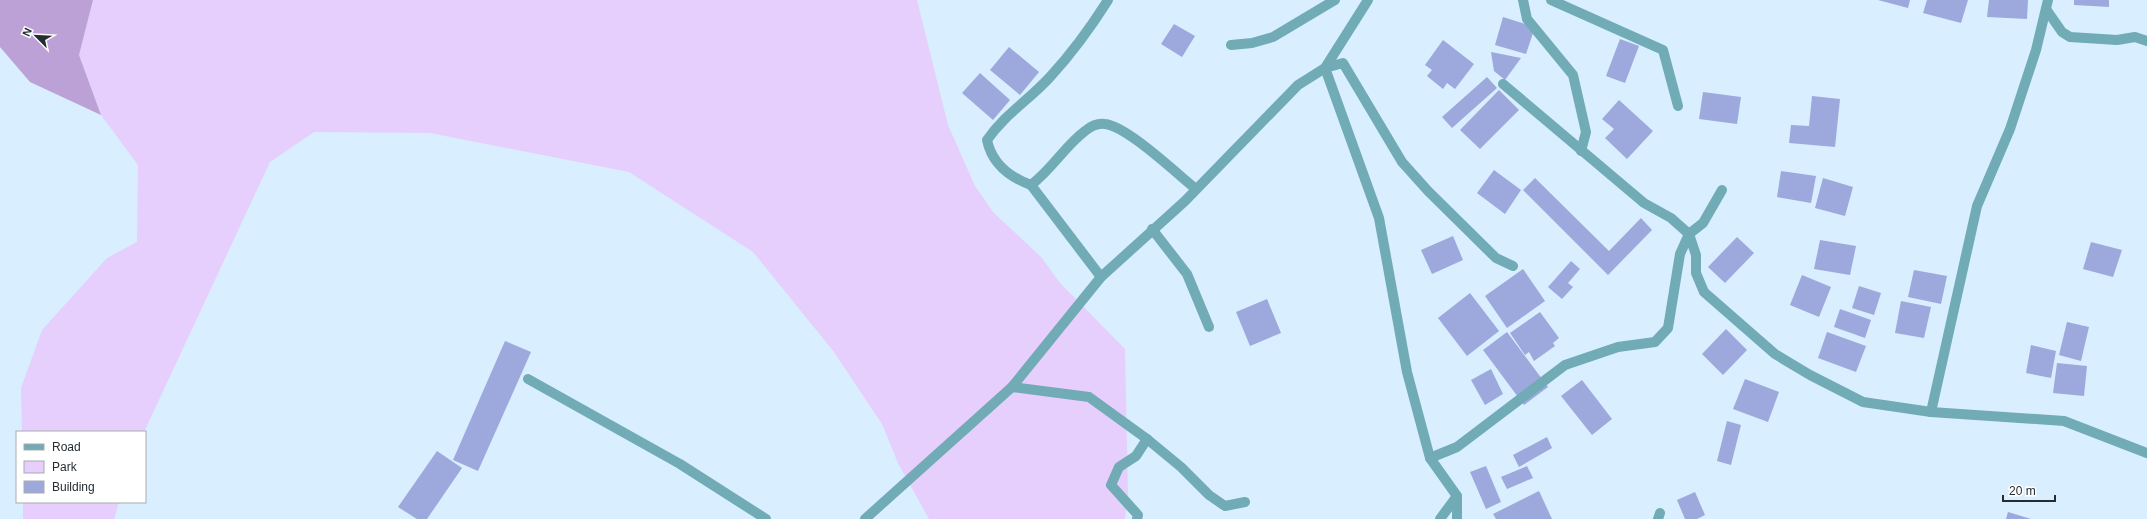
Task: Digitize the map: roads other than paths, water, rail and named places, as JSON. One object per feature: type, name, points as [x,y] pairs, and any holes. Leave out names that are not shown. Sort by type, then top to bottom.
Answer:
[{"type":"street","points":[[1101,277],[1031,184],[1019,181],[1000,167],[990,154],[987,140],[999,123],[1050,77],[1080,41],[1108,0]]},
{"type":"street","points":[[1231,45],[1252,43],[1273,37],[1335,0]]},
{"type":"street","points":[[1325,68],[1368,0]]},
{"type":"street","points":[[1523,0],[1527,19],[1573,75],[1586,132],[1581,151]]},
{"type":"street","points":[[1551,0],[1663,50],[1678,106]]},
{"type":"street","points":[[2047,4],[2062,32],[2070,37],[2117,40],[2135,37],[2147,41]]},
{"type":"street","points":[[1931,412],[1977,206],[2012,122],[2036,50],[2047,4]]},
{"type":"street","points":[[865,519],[1012,387],[1101,277],[1196,189],[1298,85],[1325,68],[1343,63],[1402,162],[1428,191],[1496,258],[1513,266]]},
{"type":"street","points":[[1325,68],[1378,218],[1407,372],[1430,458],[1457,496],[1457,519]]},
{"type":"street","points":[[1504,84],[1644,203],[1671,218],[1689,234],[1696,255],[1696,273],[1704,292],[1775,354],[1863,402],[1931,412],[2064,421],[2147,453]]},
{"type":"street","points":[[1031,184],[1044,175],[1085,131],[1095,124],[1105,124],[1126,133],[1196,189]]},
{"type":"street","points":[[1430,458],[1457,447],[1565,365],[1618,348],[1655,342],[1668,328],[1680,254],[1689,234],[1703,223],[1722,190]]},
{"type":"street","points":[[1152,229],[1187,274],[1209,327]]},
{"type":"street","points":[[528,379],[680,464],[766,519]]},
{"type":"street","points":[[1012,387],[1089,397],[1147,439],[1225,506],[1245,502]]},
{"type":"street","points":[[1136,519],[1138,515],[1111,485],[1119,467],[1136,456],[1147,439]]},
{"type":"street","points":[[1440,519],[1457,496]]}]
